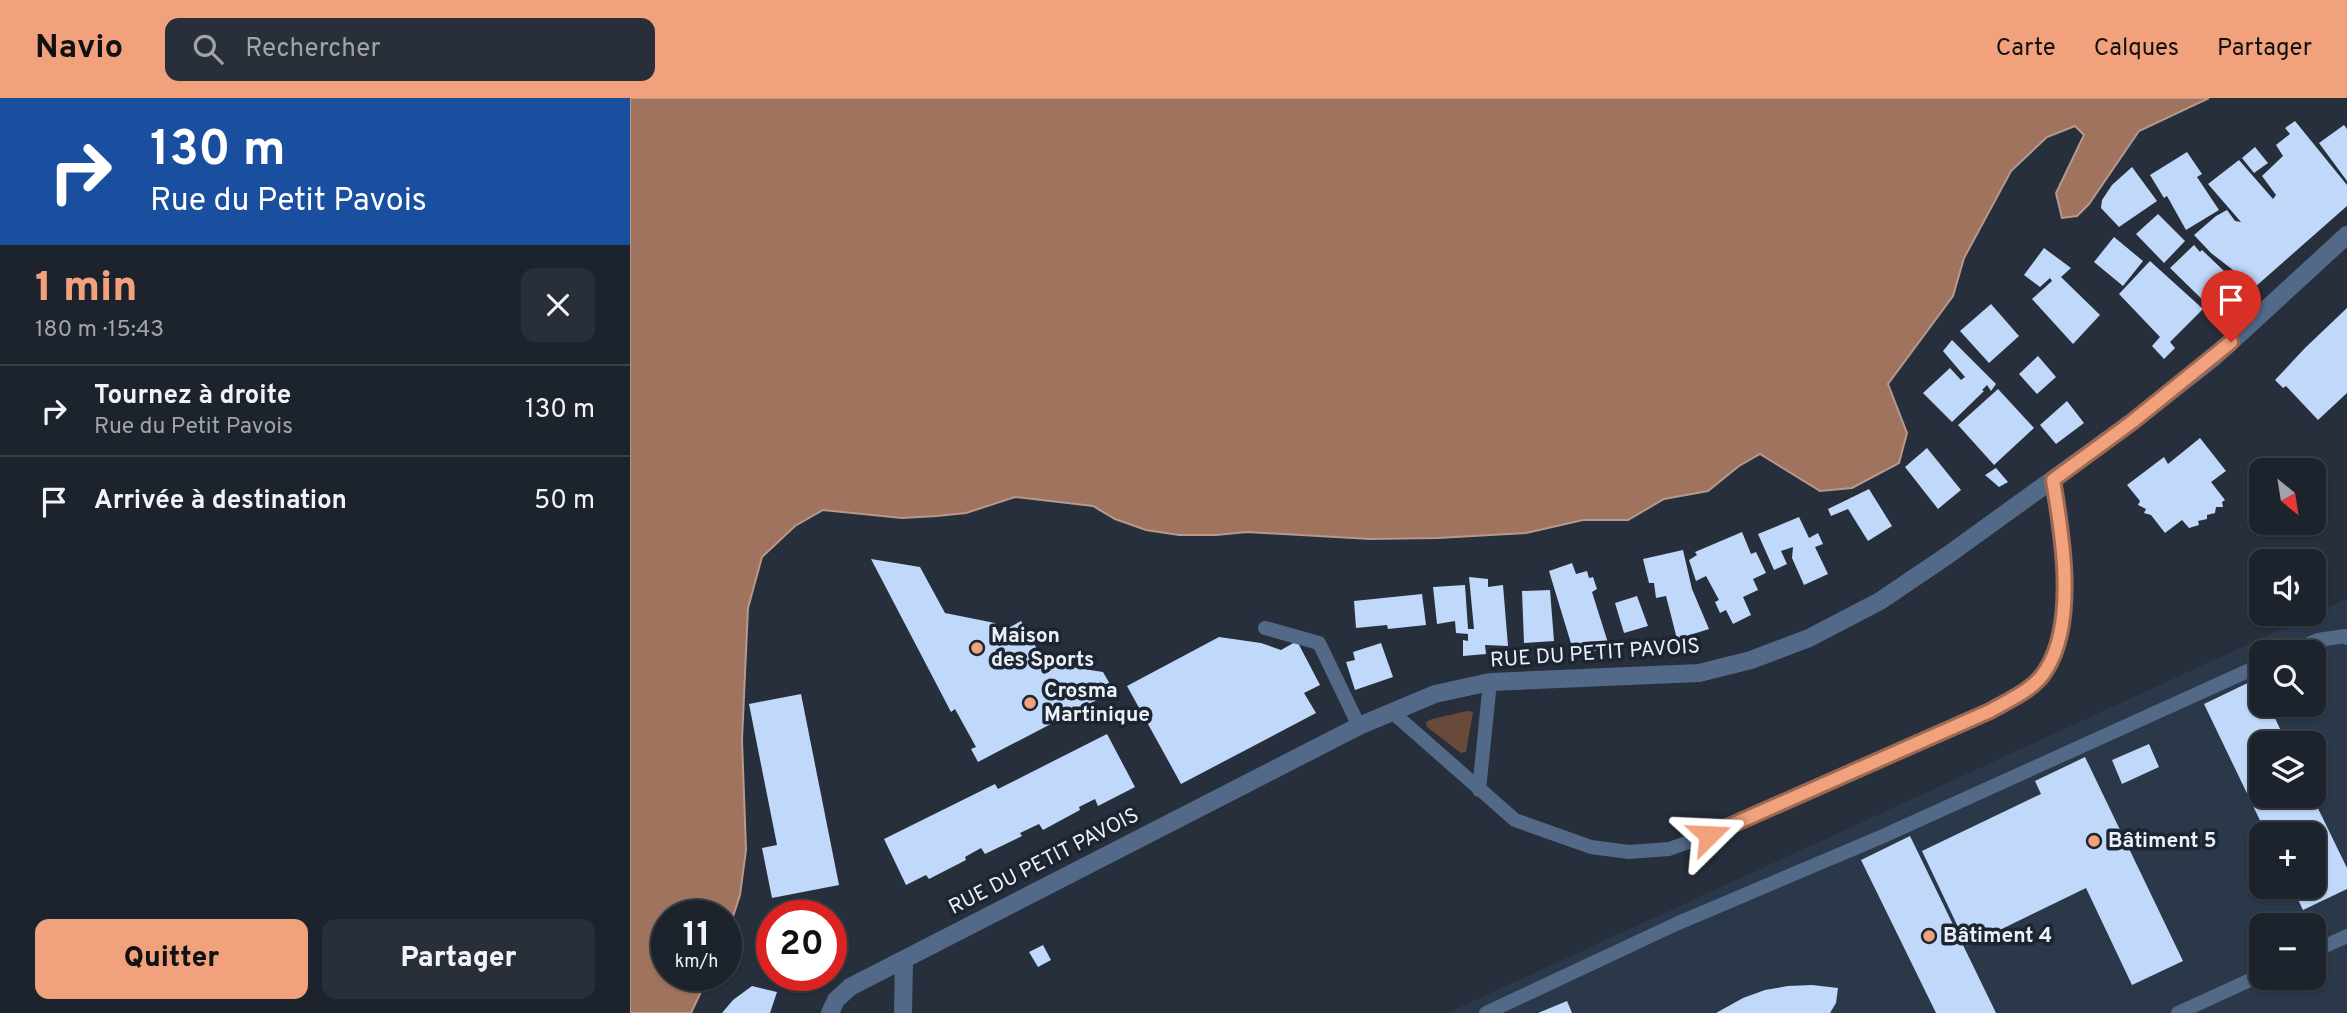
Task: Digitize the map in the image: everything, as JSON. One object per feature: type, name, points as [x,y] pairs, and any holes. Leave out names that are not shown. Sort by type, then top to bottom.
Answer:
[{"type":"street","name":"RUE DU PETIT PAVOIS","points":[[830,1013],[836,1000],[850,987],[1359,726],[1435,694],[1490,681],[1699,673],[1751,660],[1809,638],[1880,601],[2053,480],[2212,359],[2347,235]]},
{"type":"street","points":[[904,961],[904,1013]]},
{"type":"lane","points":[[1392,712],[1515,820],[1591,847],[1629,852],[1669,849],[1730,828],[1990,711],[2029,688],[2046,671],[2057,645],[2063,615],[2064,545],[2053,480]]},
{"type":"lane","points":[[1265,628],[1319,643],[1359,726]]},
{"type":"lane","points":[[2318,640],[2344,636],[2347,638]]},
{"type":"lane","points":[[1486,1013],[1676,924],[1881,837],[2249,670]]},
{"type":"lane","points":[[1479,790],[1490,681]]},
{"type":"lane","points":[[2326,946],[2347,936]]},
{"type":"lane","points":[[2178,1013],[2249,980]]},
{"type":"shaded area","points":[[630,98],[2209,98],[2139,131],[2089,204],[2077,216],[2062,218],[2056,193],[2084,135],[2075,126],[2047,137],[2011,171],[1964,258],[1953,296],[1888,384],[1907,433],[1899,463],[1852,488],[1820,491],[1760,454],[1739,466],[1708,491],[1664,499],[1628,520],[1583,520],[1526,533],[1370,539],[1247,532],[1179,535],[1146,530],[1115,519],[1093,506],[1015,497],[966,513],[937,516],[902,518],[823,510],[795,526],[762,557],[748,608],[742,740],[746,850],[738,900],[651,900],[651,991],[701,991],[691,1013],[630,1013]]},
{"type":"shaded area","points":[[2347,598],[2347,1013],[1447,1013],[2249,644],[2249,717],[2326,717],[2326,640],[2258,640],[2288,626],[2326,626],[2326,608]]},
{"type":"shaded area","points":[[1473,712],[1466,752],[1461,753],[1427,727],[1426,722],[1432,719]]},
{"type":"building","points":[[2295,121],[2347,185],[2347,206],[2255,287],[2211,253],[2194,235],[2227,210],[2235,221],[2241,222],[2208,184],[2239,160],[2273,199],[2276,195],[2262,176],[2283,156],[2276,145],[2290,134],[2285,128]]},
{"type":"building","points":[[2344,125],[2347,129],[2347,181],[2319,143]]},
{"type":"building","points":[[2255,147],[2268,163],[2254,173],[2242,158]]},
{"type":"building","points":[[2187,152],[2202,174],[2197,177],[2219,210],[2186,230],[2167,196],[2164,198],[2150,175]]},
{"type":"building","points":[[2132,167],[2157,201],[2119,227],[2101,208],[2102,200],[2112,185]]},
{"type":"building","points":[[2158,214],[2185,241],[2164,263],[2136,234]]},
{"type":"building","points":[[2114,237],[2143,261],[2123,286],[2094,262]]},
{"type":"building","points":[[2194,245],[2247,293],[2232,311],[2220,301],[2212,309],[2170,268]]},
{"type":"building","points":[[2044,248],[2071,268],[2061,277],[2100,315],[2073,344],[2032,299],[2052,281],[2050,278],[2040,287],[2024,275]]},
{"type":"building","points":[[2150,261],[2203,309],[2170,342],[2175,348],[2164,359],[2152,346],[2160,337],[2119,294]]},
{"type":"building","points":[[1991,304],[2019,336],[1989,363],[1960,331]]},
{"type":"building","points":[[2347,308],[2347,393],[2318,420],[2286,386],[2283,388],[2275,380]]},
{"type":"building","points":[[1952,340],[1996,384],[1991,391],[1987,385],[1952,422],[1923,393],[1950,368],[1961,380],[1965,377],[1943,351]]},
{"type":"building","points":[[2038,356],[2056,377],[2037,394],[2019,374]]},
{"type":"building","points":[[1998,389],[2034,428],[1994,465],[1958,425]]},
{"type":"building","points":[[2067,401],[2084,423],[2056,444],[2040,425]]},
{"type":"building","points":[[2200,438],[2226,471],[2211,482],[2225,500],[2222,502],[2223,507],[2216,507],[2215,513],[2198,521],[2199,525],[2189,528],[2182,520],[2165,533],[2151,515],[2144,513],[2146,509],[2138,505],[2140,501],[2127,485],[2164,457],[2168,464]]},
{"type":"building","points":[[1927,448],[1961,490],[1938,509],[1905,467]]},
{"type":"building","points":[[1996,468],[2008,482],[1999,487],[1985,475]]},
{"type":"building","points":[[1869,489],[1892,526],[1868,541],[1848,509],[1831,516],[1828,509]]},
{"type":"building","points":[[1799,517],[1809,538],[1818,533],[1823,544],[1815,547],[1828,574],[1804,585],[1792,558],[1793,547],[1781,551],[1787,564],[1774,570],[1758,534]]},
{"type":"building","points":[[1742,532],[1751,554],[1756,552],[1766,573],[1753,579],[1758,590],[1743,597],[1751,615],[1733,624],[1726,610],[1720,613],[1715,602],[1719,600],[1706,576],[1696,581],[1689,560],[1697,555],[1695,552]]},
{"type":"building","points":[[1683,550],[1692,589],[1709,629],[1677,639],[1666,596],[1656,598],[1654,583],[1649,583],[1643,559]]},
{"type":"building","name":"Maison des Sports","points":[[871,559],[920,567],[945,613],[995,623],[1001,632],[1021,621],[1045,663],[1103,672],[1114,691],[978,762],[971,749],[976,747],[955,709],[951,712]]},
{"type":"building","points":[[1572,563],[1576,574],[1587,571],[1589,578],[1593,577],[1597,589],[1592,592],[1609,646],[1594,651],[1592,645],[1573,650],[1549,571]]},
{"type":"building","points":[[1469,577],[1488,579],[1488,587],[1503,585],[1508,646],[1485,645],[1486,654],[1463,656],[1463,640],[1468,641],[1468,634],[1456,633],[1455,621],[1437,624],[1433,587],[1465,585],[1468,629],[1474,629]]},
{"type":"building","points":[[1550,590],[1554,641],[1524,643],[1522,591]]},
{"type":"building","points":[[1422,594],[1426,625],[1388,629],[1387,625],[1356,628],[1354,601]]},
{"type":"building","points":[[1637,596],[1648,626],[1624,633],[1615,603]]},
{"type":"building","points":[[1219,637],[1261,643],[1281,650],[1297,641],[1320,685],[1304,693],[1316,713],[1181,784],[1127,686]]},
{"type":"building","points":[[1381,643],[1393,677],[1355,690],[1346,662],[1355,660],[1353,652]]},
{"type":"building","points":[[2249,682],[2249,717],[2275,717],[2281,731],[2249,731],[2249,798],[2204,704]]},
{"type":"building","points":[[801,694],[839,885],[772,898],[762,848],[777,845],[749,704]]},
{"type":"building","points":[[1107,734],[1135,787],[1098,806],[1095,799],[1043,830],[1039,824],[1020,833],[1022,836],[985,854],[981,848],[965,857],[966,860],[929,879],[926,875],[906,885],[884,839],[995,784],[998,789]]},
{"type":"building","points":[[2149,744],[2159,767],[2122,784],[2112,760]]},
{"type":"building","points":[[2085,757],[2183,961],[2132,985],[2086,888],[1967,946],[1922,851],[2041,794],[2035,781]]},
{"type":"building","points":[[2254,808],[2318,808],[2325,822],[2261,822]]},
{"type":"building","points":[[2326,825],[2347,868],[2347,889],[2303,910],[2298,899],[2326,899]]},
{"type":"building","name":"Bâtiment 4","points":[[1910,836],[1996,1013],[1936,1013],[1861,860]]},
{"type":"building","points":[[1043,945],[1051,960],[1038,967],[1029,952]]},
{"type":"building","points":[[1812,985],[1838,988],[1836,1003],[1830,1013],[1716,1013],[1743,998],[1765,990]]},
{"type":"building","points":[[752,986],[756,987],[756,991],[777,992],[770,1013],[722,1013],[733,1000]]},
{"type":"building","points":[[1567,1001],[1572,1013],[1538,1013]]},
{"type":"place","name":"Maison des Sports","points":[[977,648]]},
{"type":"place","name":"Crosma Martinique","points":[[1030,703]]},
{"type":"place","name":"Bâtiment 5","points":[[2094,841]]},
{"type":"place","name":"Bâtiment 4","points":[[1929,936]]},
{"type":"route","points":[[1709,835],[1990,711],[2029,688],[2046,671],[2057,645],[2063,615],[2064,545],[2053,480],[2132,422],[2231,342]]}]
